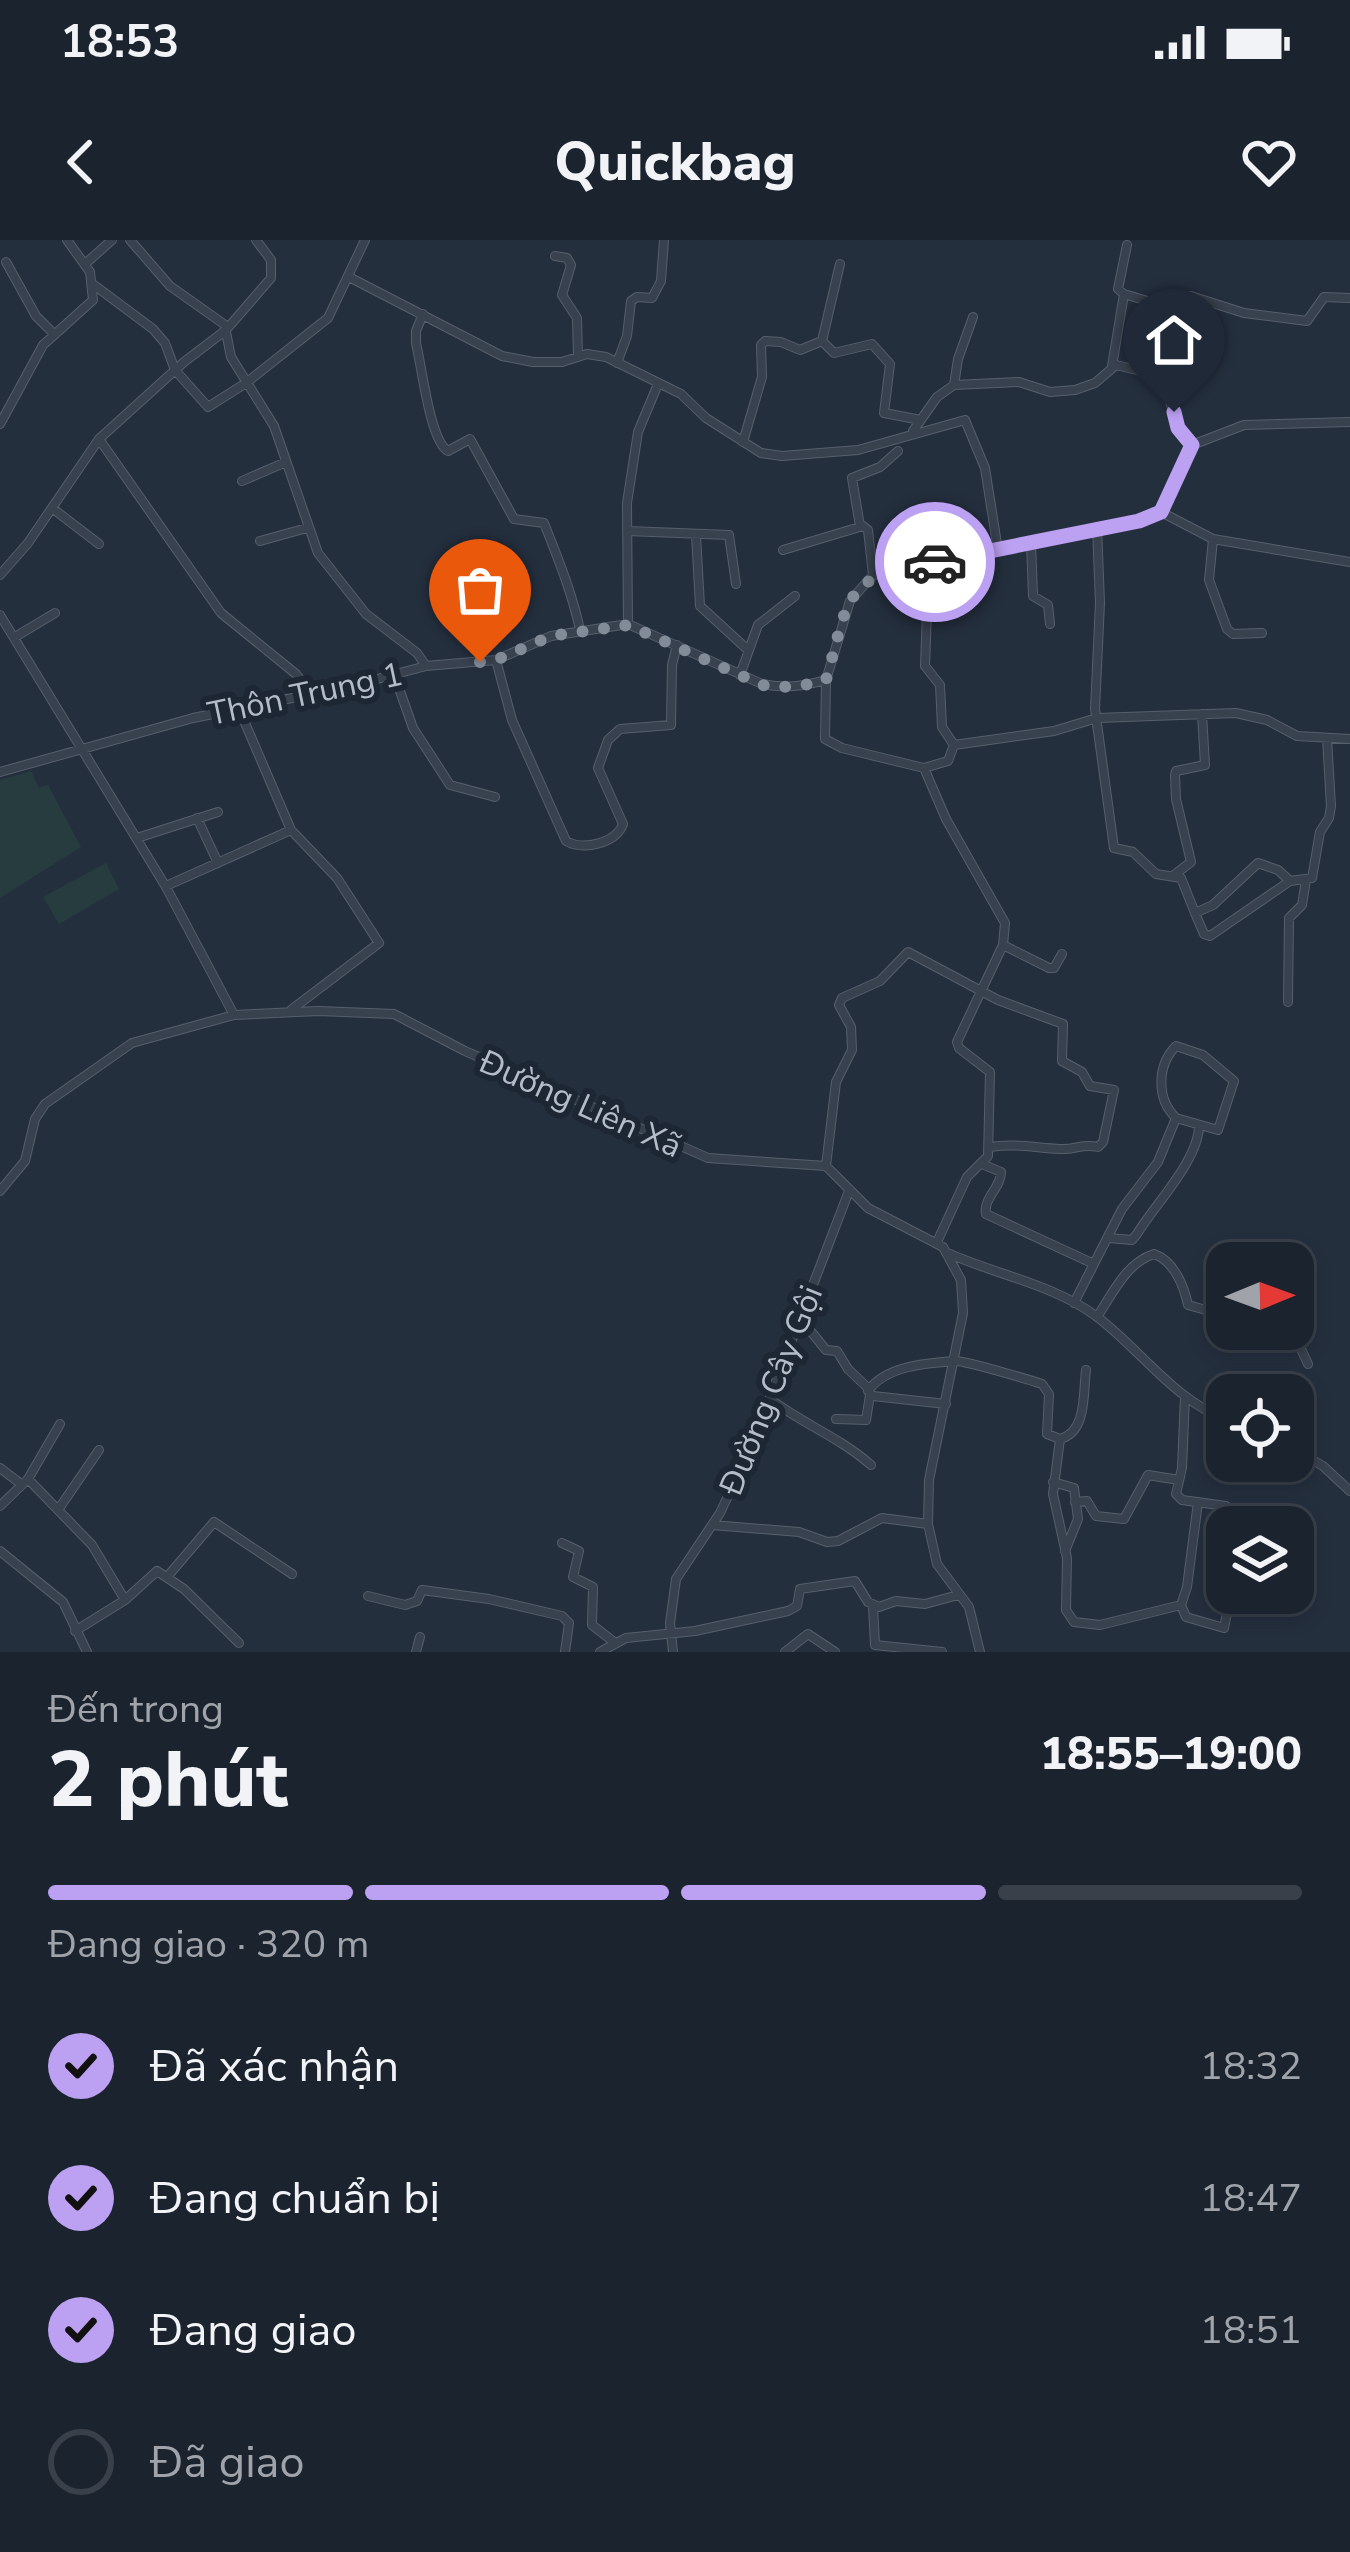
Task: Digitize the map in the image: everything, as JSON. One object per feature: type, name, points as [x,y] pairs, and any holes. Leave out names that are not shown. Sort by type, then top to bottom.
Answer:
[{"type":"street","points":[[67,240],[85,263],[94,285],[165,343],[175,370],[208,407],[328,318],[365,240]]},
{"type":"street","points":[[85,263],[112,240]]},
{"type":"street","points":[[130,240],[170,286],[227,329]]},
{"type":"street","points":[[0,575],[99,439],[227,329],[271,278],[271,260],[256,240]]},
{"type":"street","points":[[617,363],[632,301],[652,298],[658,290],[664,240]]},
{"type":"street","points":[[1127,245],[1118,289],[1164,306],[1191,296],[1244,313],[1306,321],[1324,297],[1350,298]]},
{"type":"street","points":[[555,256],[566,258],[571,265],[562,295],[577,318],[578,357]]},
{"type":"street","points":[[6,262],[36,316],[53,333]]},
{"type":"street","points":[[822,341],[840,264]]},
{"type":"street","points":[[349,277],[512,359],[543,363],[598,355],[617,363],[681,394],[706,418],[773,456],[858,450],[962,419],[968,422],[985,468],[998,550]]},
{"type":"street","points":[[0,424],[36,355],[53,333],[91,303],[94,285]]},
{"type":"street","points":[[912,432],[938,397],[954,386],[1019,382],[1060,392],[1095,383],[1112,366],[1124,295]]},
{"type":"street","points":[[1164,306],[1166,366],[1162,376],[1178,428],[1192,445]]},
{"type":"street","points":[[423,314],[415,335],[432,427],[441,448],[448,451],[470,439],[514,519],[544,523],[572,592],[580,630]]},
{"type":"street","points":[[954,386],[973,317]]},
{"type":"street","points":[[227,329],[228,350],[274,426],[318,553],[361,608],[417,653],[426,666]]},
{"type":"street","points":[[743,442],[762,377],[763,343],[778,341],[800,350],[822,341]]},
{"type":"street","points":[[822,341],[834,352],[866,343],[882,351],[890,364],[884,413],[921,420]]},
{"type":"street","points":[[1112,366],[1162,376]]},
{"type":"street","points":[[628,625],[627,531],[638,432],[658,384]]},
{"type":"street","points":[[954,746],[948,761],[924,767],[842,748],[825,739],[826,680],[850,601],[873,575],[1139,521],[1161,512],[1192,445],[1244,425],[1350,422]]},
{"type":"street","points":[[99,439],[221,613],[296,674],[310,693]]},
{"type":"street","points":[[860,526],[852,478],[880,467],[898,451]]},
{"type":"street","points":[[242,481],[286,462]]},
{"type":"street","points":[[52,508],[99,544]]},
{"type":"street","points":[[1161,512],[1213,539],[1350,562]]},
{"type":"street","points":[[783,550],[860,526],[868,530],[873,575]]},
{"type":"street","points":[[1097,527],[1097,718],[1112,843],[1141,857],[1156,874],[1181,878],[1204,934],[1216,934],[1290,881],[1306,880]]},
{"type":"street","points":[[260,541],[307,528]]},
{"type":"street","points":[[627,531],[729,535],[736,584]]},
{"type":"street","points":[[696,534],[700,606],[748,650]]},
{"type":"street","points":[[1213,539],[1210,580],[1227,629],[1234,634],[1262,633]]},
{"type":"street","points":[[1031,542],[1033,596],[1048,605],[1050,624]]},
{"type":"street","points":[[938,561],[927,611],[926,666],[940,685],[942,727],[954,746]]},
{"type":"street","points":[[740,675],[763,619],[795,596]]},
{"type":"street","points":[[15,637],[55,613]]},
{"type":"street","points":[[0,615],[166,886],[234,1015]]},
{"type":"street","name":"Thôn Trung 1","points":[[0,772],[426,666],[496,660],[551,636],[580,630],[628,625],[780,688],[826,680]]},
{"type":"street","points":[[496,660],[518,735],[566,841],[576,846],[614,838],[622,830],[599,763],[608,740],[620,729],[671,724],[677,645]]},
{"type":"street","points":[[394,674],[413,728],[450,785],[495,797]]},
{"type":"street","points":[[239,709],[290,830],[338,878],[379,943],[289,1012]]},
{"type":"street","points":[[954,746],[1054,731],[1097,718],[1246,713],[1297,736],[1350,739]]},
{"type":"street","points":[[1174,875],[1191,862],[1176,799],[1176,771],[1204,765],[1202,714]]},
{"type":"street","points":[[1288,1002],[1288,918],[1302,905],[1331,806],[1327,738]]},
{"type":"street","points":[[924,767],[946,819],[1005,923],[1003,945],[957,1042],[958,1048],[990,1072],[990,1147],[982,1164],[967,1177],[937,1242]]},
{"type":"street","points":[[137,838],[218,812]]},
{"type":"street","points":[[197,818],[218,863]]},
{"type":"street","points":[[166,886],[290,830]]},
{"type":"street","points":[[1195,914],[1213,905],[1258,862],[1290,881]]},
{"type":"street","points":[[1003,945],[1049,968],[1054,968],[1062,954]]},
{"type":"street","points":[[990,1147],[1067,1150],[1083,1143],[1098,1147],[1114,1098],[1109,1086],[1090,1085],[1082,1072],[1062,1060],[1063,1024],[981,991],[908,952],[880,981],[842,998],[839,1005],[850,1027],[852,1050],[836,1082],[826,1166],[884,1217],[937,1242],[949,1253],[1000,1276],[1041,1286],[1097,1317],[1185,1396],[1206,1408]]},
{"type":"street","name":"Đường Liên Xã","points":[[0,1191],[26,1161],[34,1119],[44,1105],[132,1043],[234,1015],[289,1012],[394,1014],[483,1060],[707,1158],[826,1166]]},
{"type":"street","points":[[1176,1046],[1204,1055],[1234,1081],[1218,1130],[1199,1125],[1169,1114],[1160,1088],[1165,1063],[1176,1046]]},
{"type":"street","points":[[1074,1303],[1122,1209],[1158,1162],[1176,1118]]},
{"type":"street","points":[[1109,1238],[1132,1240],[1180,1174],[1196,1144],[1199,1125]]},
{"type":"street","points":[[982,1164],[1001,1172],[986,1214],[1094,1264]]},
{"type":"street","name":"Đường Cây Gội","points":[[673,1652],[669,1636],[676,1579],[712,1525],[770,1399],[849,1191]]},
{"type":"street","points":[[949,1253],[964,1295],[956,1361],[929,1480],[928,1524],[937,1564],[969,1607],[980,1652]]},
{"type":"street","points":[[1097,1317],[1135,1263],[1154,1254],[1164,1258],[1184,1285],[1188,1305],[1206,1310]]},
{"type":"street","points":[[800,1318],[823,1348],[837,1351],[869,1392],[946,1404]]},
{"type":"street","points":[[1301,1350],[1308,1364]]},
{"type":"street","points":[[836,1419],[866,1420],[869,1392],[889,1373],[956,1361],[1042,1384],[1049,1404],[1047,1434],[1060,1439],[1072,1436],[1078,1427],[1086,1370]]},
{"type":"street","points":[[1185,1396],[1179,1498],[1218,1506]]},
{"type":"street","points":[[770,1399],[790,1415],[837,1437],[871,1465]]},
{"type":"street","points":[[0,1507],[25,1481],[60,1424]]},
{"type":"street","points":[[1060,1439],[1053,1482],[1065,1551],[1066,1610],[1079,1625],[1121,1621],[1180,1605]]},
{"type":"street","points":[[58,1510],[99,1450]]},
{"type":"street","points":[[1314,1462],[1350,1491]]},
{"type":"street","points":[[0,1468],[25,1481],[92,1545],[125,1600]]},
{"type":"street","points":[[1075,1502],[1087,1501],[1096,1516],[1124,1519],[1148,1475],[1179,1480]]},
{"type":"street","points":[[1053,1482],[1070,1484],[1078,1519],[1065,1551]]},
{"type":"street","points":[[1198,1502],[1187,1587],[1180,1605],[1186,1617],[1227,1627],[1229,1614]]},
{"type":"street","points":[[712,1525],[799,1532],[832,1542],[882,1517],[928,1524]]},
{"type":"street","points":[[167,1577],[214,1522],[292,1574]]},
{"type":"street","points":[[562,1544],[579,1552],[573,1577],[593,1587],[592,1625],[616,1643]]},
{"type":"street","points":[[0,1551],[63,1602],[87,1652]]},
{"type":"street","points":[[75,1630],[125,1600],[157,1571],[239,1643]]},
{"type":"street","points":[[600,1652],[637,1636],[669,1636],[794,1609],[800,1589],[844,1582],[860,1584],[873,1606],[875,1645],[942,1652]]},
{"type":"street","points":[[368,1596],[405,1605],[417,1601],[422,1590],[562,1616],[569,1625],[566,1652]]},
{"type":"street","points":[[873,1606],[901,1600],[925,1604],[958,1594]]},
{"type":"street","points":[[785,1652],[808,1634],[835,1652]]},
{"type":"street","points":[[416,1652],[420,1637]]},
{"type":"green space","points":[[31,771],[39,788],[48,785],[81,847],[0,898],[0,780]]},
{"type":"green space","points":[[106,863],[119,889],[59,924],[43,897]]},
{"type":"way so far","points":[[480,662],[496,660],[551,636],[628,625],[762,685],[796,687],[826,680],[850,601],[873,575],[935,562]]},
{"type":"route","points":[[935,562],[1154,517],[1161,512],[1192,445],[1178,428],[1174,412]]}]
